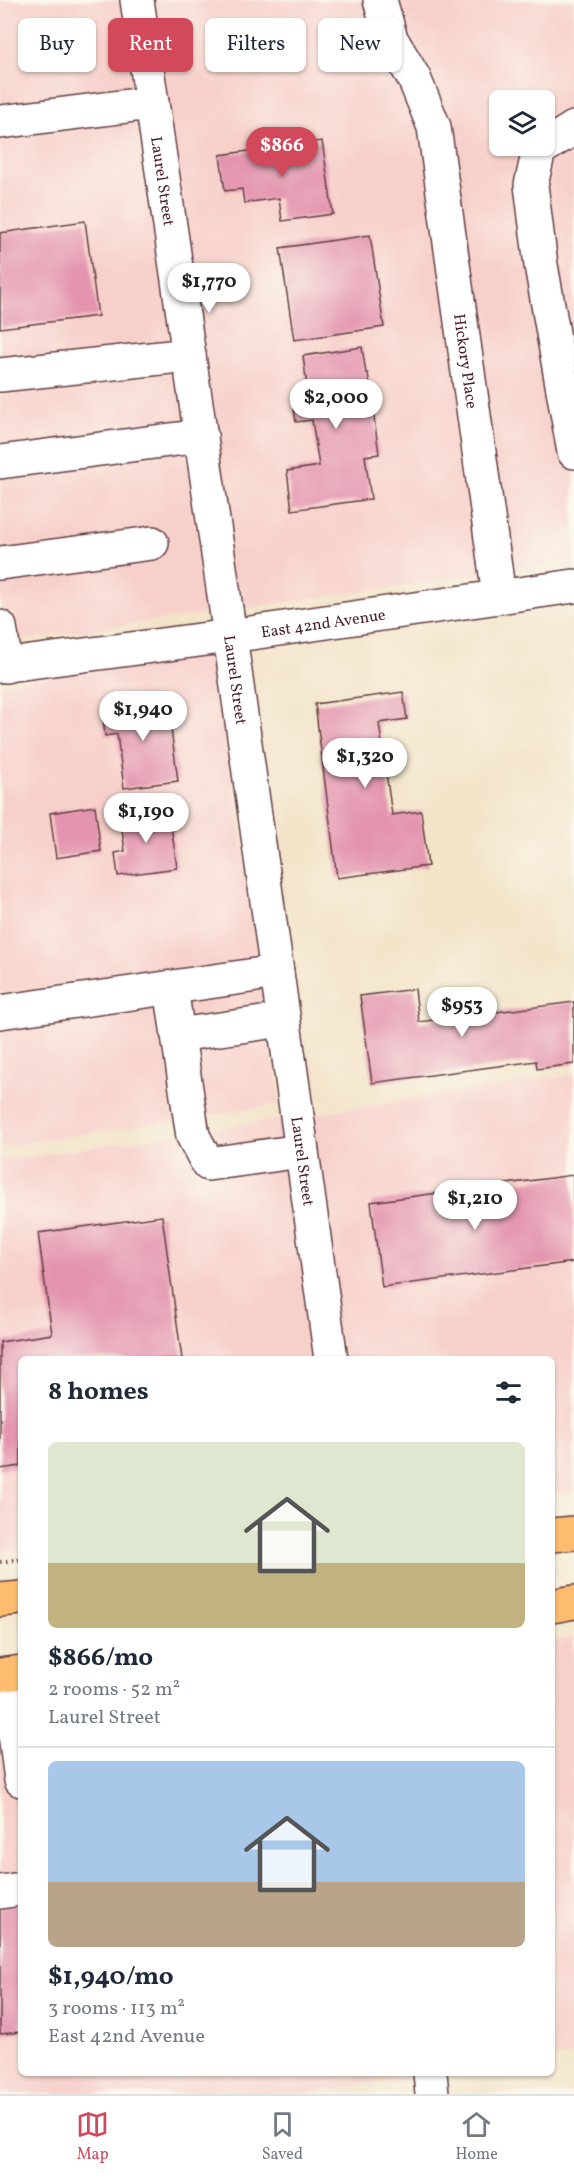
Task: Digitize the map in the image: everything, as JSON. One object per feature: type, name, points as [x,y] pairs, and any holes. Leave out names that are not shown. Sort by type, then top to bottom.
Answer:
[{"type":"main road","points":[[555,1535],[574,1533]]},
{"type":"main road","points":[[0,1600],[18,1598]]},
{"type":"main road","points":[[555,1605],[574,1602]]},
{"type":"street","name":"Laurel Street","points":[[137,0],[230,636],[331,1356]]},
{"type":"street","name":"Hickory Place","points":[[380,0],[391,39],[414,78],[434,127],[500,596]]},
{"type":"street","points":[[0,122],[152,103]]},
{"type":"street","points":[[574,128],[539,150],[531,184],[541,265],[574,452]]},
{"type":"street","points":[[0,375],[189,355]]},
{"type":"street","points":[[0,462],[201,436]]},
{"type":"street","points":[[0,563],[152,543]]},
{"type":"street","name":"East 42nd Avenue","points":[[3,666],[574,586]]},
{"type":"street","points":[[0,627],[3,666]]},
{"type":"street","points":[[0,1012],[277,972]]},
{"type":"street","points":[[171,988],[193,1136],[207,1164],[301,1151]]},
{"type":"street","points":[[178,1035],[283,1020]]},
{"type":"street","points":[[9,1674],[18,1754]]},
{"type":"street","points":[[0,1892],[18,1889]]},
{"type":"street","points":[[430,2076],[432,2094]]},
{"type":"path","points":[[0,1562],[18,1559]]},
{"type":"shaded area","points":[[0,0],[574,0],[574,561],[0,643]]},
{"type":"shaded area","points":[[215,654],[280,1104],[0,1147],[0,684]]},
{"type":"shaded area","points":[[574,1075],[574,1491],[555,1493],[555,1356],[18,1356],[18,1549],[0,1551],[0,1161]]},
{"type":"shaded area","points":[[574,1638],[574,2055],[555,2058],[555,1641]]},
{"type":"shaded area","points":[[18,1716],[18,2076],[426,2076],[299,2094],[0,2094],[0,1719]]},
{"type":"building","points":[[322,141],[333,214],[282,221],[279,198],[244,203],[242,189],[225,191],[220,155]]},
{"type":"building","points":[[85,221],[98,316],[0,328],[0,233]]},
{"type":"building","points":[[370,235],[384,327],[294,340],[280,248]]},
{"type":"building","points":[[362,347],[366,373],[368,373],[379,454],[365,456],[371,499],[292,510],[287,471],[319,466],[312,420],[296,422],[292,396],[308,394],[303,356]]},
{"type":"building","points":[[403,692],[407,719],[379,723],[392,815],[421,811],[428,866],[337,878],[315,704]]},
{"type":"building","points":[[167,699],[178,781],[124,788],[117,734],[105,736],[102,708]]},
{"type":"building","points":[[95,806],[101,851],[56,858],[50,813]]},
{"type":"building","points":[[169,810],[177,868],[118,876],[115,853],[125,851],[120,816]]},
{"type":"building","points":[[415,989],[419,1022],[574,1002],[574,1064],[537,1069],[536,1061],[372,1083],[360,996]]},
{"type":"building","points":[[573,1175],[574,1262],[382,1287],[371,1202]]},
{"type":"building","points":[[162,1216],[182,1356],[18,1356],[18,1466],[0,1469],[0,1342],[52,1334],[38,1233]]},
{"type":"building","points":[[18,1904],[18,2032],[0,2034],[0,1907]]}]
